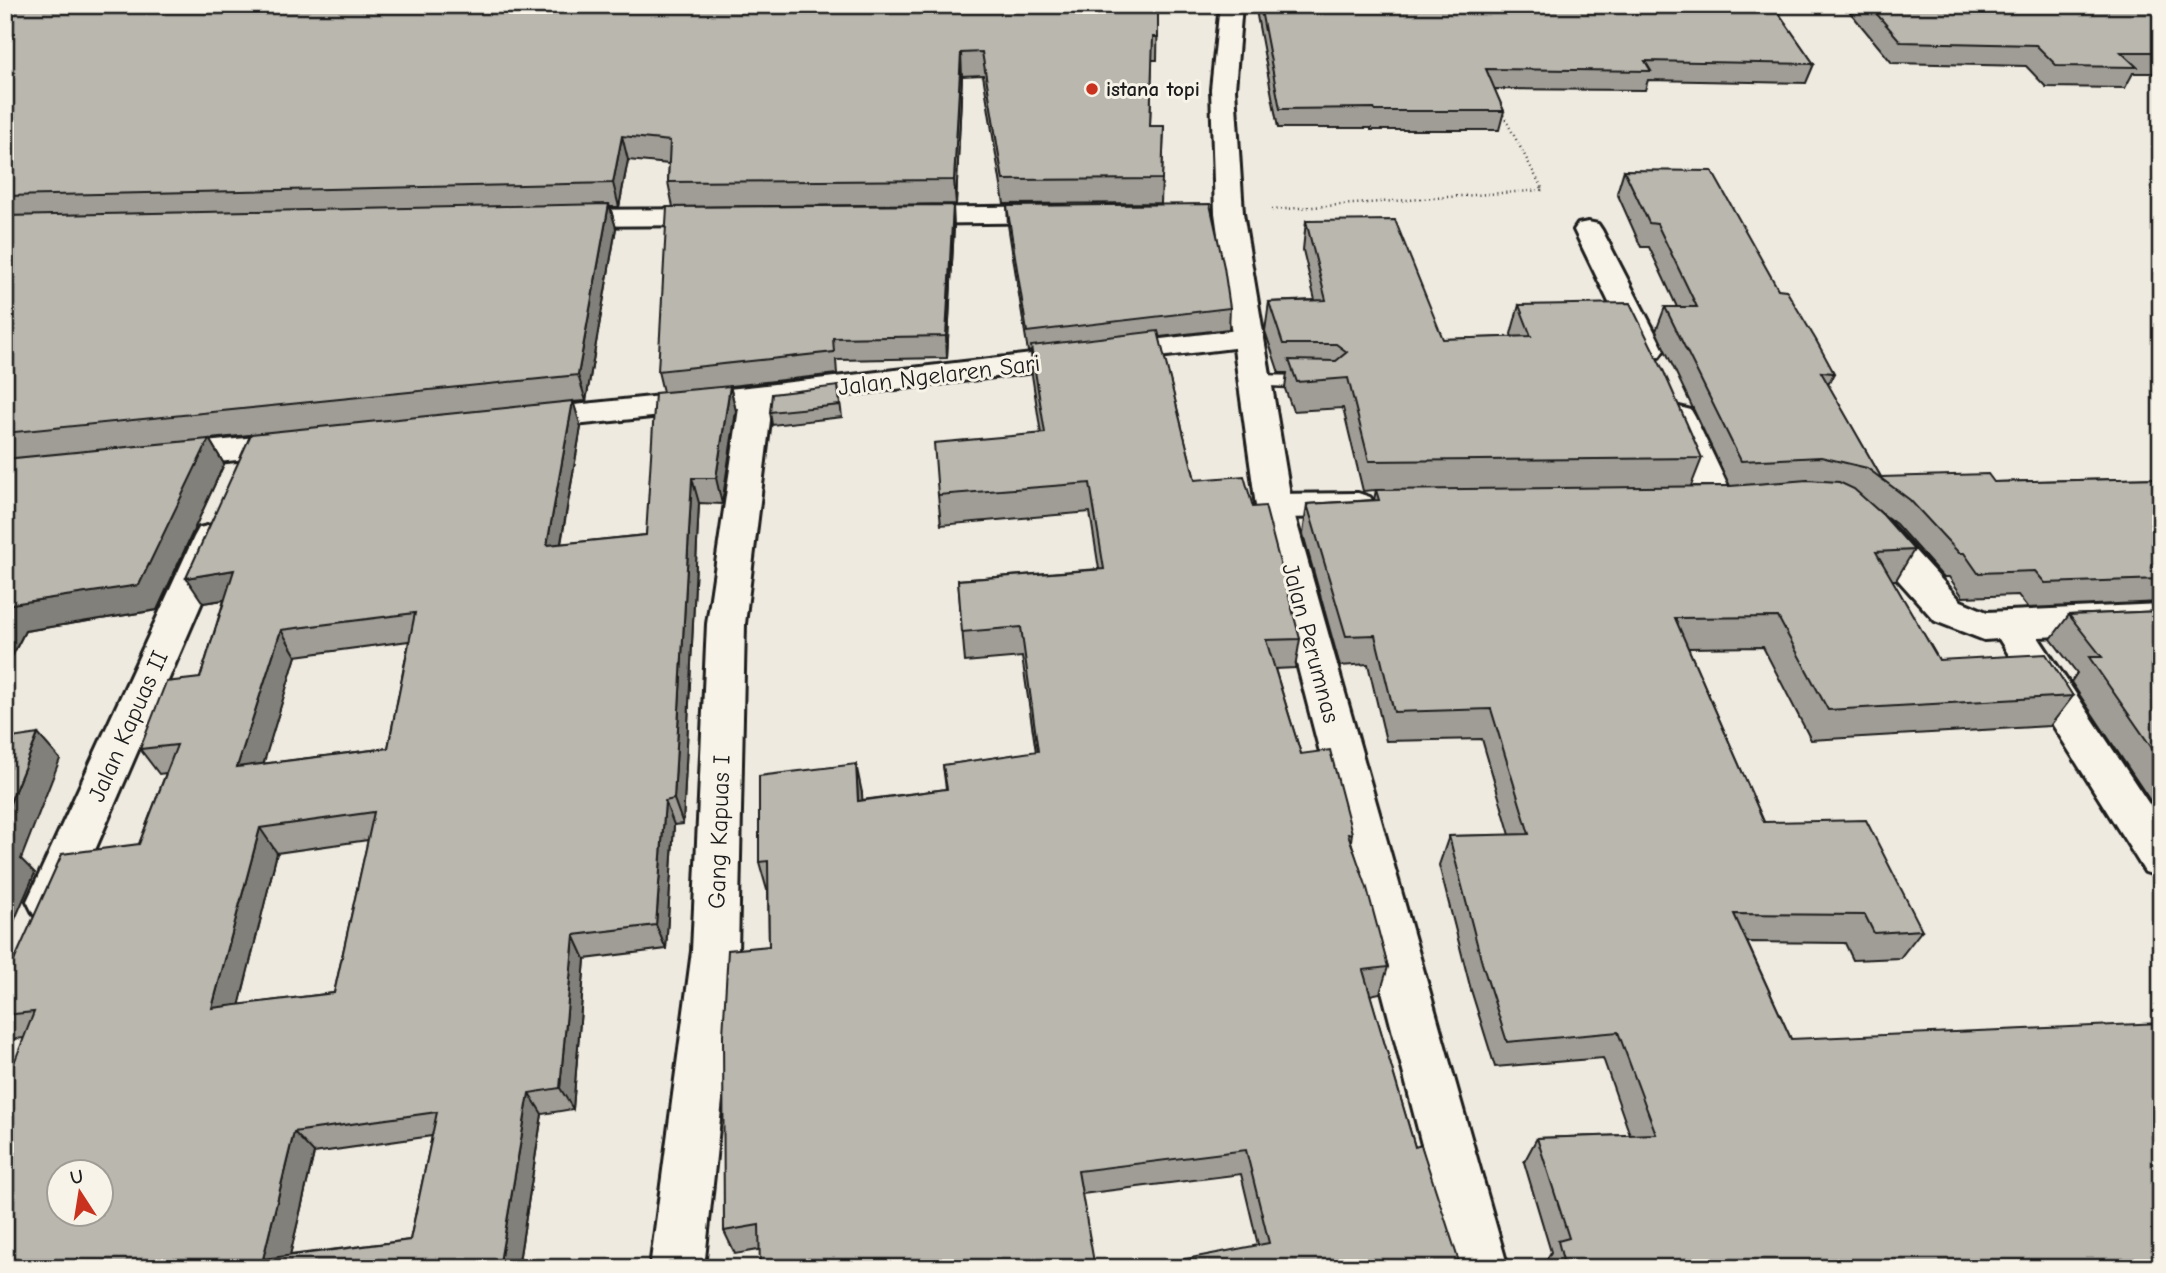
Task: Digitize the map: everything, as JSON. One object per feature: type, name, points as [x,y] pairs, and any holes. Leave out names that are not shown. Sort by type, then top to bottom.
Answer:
[{"type":"street","name":"Jalan Perumnas","points":[[1231,5],[1223,89],[1218,213],[1247,338],[1274,506],[1481,1268]]},
{"type":"street","points":[[872,216],[1090,214]]},
{"type":"street","points":[[530,219],[740,217]]},
{"type":"street","points":[[1588,230],[1664,383],[1703,502],[1752,499]]},
{"type":"street","name":"Jalan Ngelaren Sari","points":[[494,424],[1247,338]]},
{"type":"street","name":"Gang Kapuas I","points":[[677,1268],[715,951],[726,624],[757,396]]},
{"type":"street","points":[[128,461],[332,440]]},
{"type":"street","name":"Jalan Kapuas II","points":[[37,930],[250,449]]},
{"type":"street","points":[[1841,502],[1863,516],[1948,611],[1984,626],[2161,618]]},
{"type":"street","points":[[1274,506],[1385,505]]},
{"type":"street","points":[[2009,624],[2161,859]]},
{"type":"lane","points":[[1253,381],[1331,382]]},
{"type":"path","points":[[1218,213],[1543,190],[1497,104]]},
{"type":"building","points":[[5,5],[1158,5],[1158,37],[1153,37],[1150,126],[1164,126],[1162,179],[1003,180],[982,52],[961,53],[954,180],[668,182],[670,141],[622,136],[613,183],[5,196]]},
{"type":"building","points":[[1260,5],[1773,5],[1814,64],[1645,61],[1651,71],[1486,69],[1504,111],[1280,109]]},
{"type":"building","points":[[1869,5],[2161,5],[2161,52],[2121,52],[2137,67],[2057,66],[2036,45],[1901,42]]},
{"type":"building","points":[[1624,170],[1712,171],[1778,289],[1786,290],[1816,340],[1834,373],[1821,372],[1881,477],[1988,474],[1994,482],[2161,478],[2161,579],[2045,583],[2035,571],[1978,573],[1964,553],[1959,553],[1910,500],[1867,468],[1821,457],[1741,461],[1665,307],[1697,307],[1657,224],[1649,223]]},
{"type":"building","points":[[609,204],[578,375],[5,433],[5,216]]},
{"type":"building","points":[[1210,204],[1230,308],[1027,332],[1007,206]]},
{"type":"building","points":[[953,205],[946,336],[833,338],[834,352],[658,371],[667,207]]},
{"type":"building","points":[[1395,220],[1443,339],[1531,336],[1519,305],[1630,303],[1702,458],[1369,461],[1348,378],[1297,382],[1289,360],[1336,361],[1347,352],[1336,344],[1283,344],[1269,302],[1326,300],[1306,221]]},
{"type":"building","points":[[1158,331],[1195,480],[1244,476],[1253,507],[1265,506],[1300,639],[1266,640],[1301,754],[1330,750],[1352,833],[1348,834],[1367,888],[1388,967],[1363,970],[1415,1147],[1421,1145],[1461,1268],[1139,1268],[1269,1243],[1246,1150],[1078,1171],[1095,1268],[760,1268],[759,1225],[724,1231],[723,1035],[728,950],[769,946],[768,861],[759,862],[759,776],[856,764],[858,801],[947,789],[943,765],[1038,751],[1021,627],[962,632],[958,580],[1104,569],[1090,483],[938,495],[934,443],[1045,433],[1031,346]]},
{"type":"building","points":[[730,386],[716,478],[692,478],[674,799],[665,801],[656,925],[574,935],[560,1088],[529,1093],[499,1268],[5,1268],[5,1086],[34,1012],[5,1015],[5,981],[62,854],[139,844],[177,745],[140,749],[166,682],[200,678],[234,570],[186,578],[251,434],[573,401],[547,545],[646,535],[655,393]],"holes":[[[415,613],[388,748],[237,767],[281,630]],[[374,812],[334,993],[212,1008],[260,828]],[[437,1112],[410,1240],[263,1259],[294,1132]]]},
{"type":"building","points":[[838,386],[840,405],[770,412],[772,394]]},
{"type":"building","points":[[209,439],[139,585],[5,605],[5,459]]},
{"type":"building","points":[[1807,480],[1839,482],[1854,489],[1883,515],[1914,550],[1876,552],[1939,660],[2046,654],[2073,696],[1828,710],[1778,617],[1675,618],[1764,822],[1866,820],[1922,930],[1874,933],[1865,915],[1734,914],[1791,1039],[2161,1023],[2161,1268],[1565,1268],[1558,1241],[1569,1238],[1537,1138],[1656,1134],[1618,1032],[1507,1042],[1482,963],[1449,836],[1529,834],[1491,709],[1394,712],[1375,635],[1346,636],[1307,504],[1379,500],[1376,490],[1730,486]]},
{"type":"building","points":[[2161,611],[2161,761],[2089,657],[2102,657],[2069,615]]},
{"type":"building","points":[[38,734],[5,815],[5,739]]},
{"type":"building","points":[[5,849],[11,849],[5,862]]},
{"type":"place","name":"istana topi","points":[[1092,89]]}]
